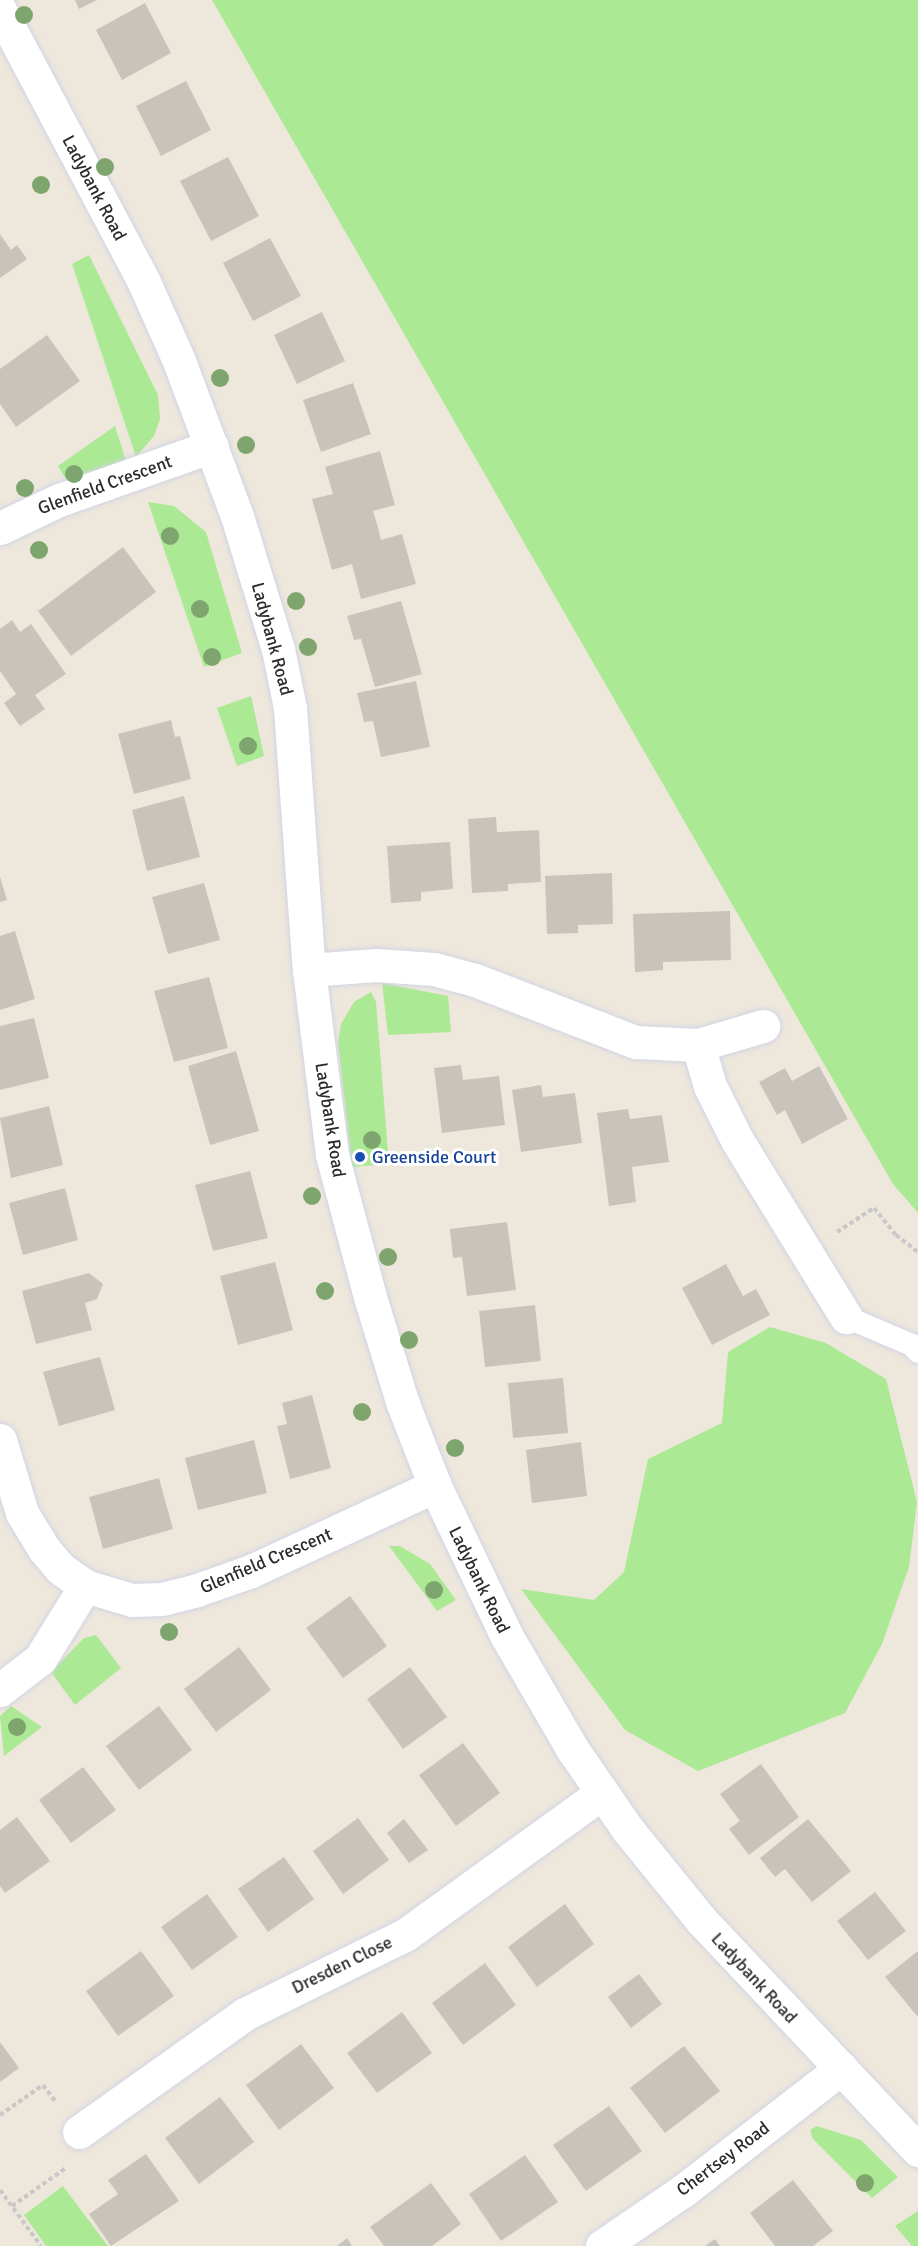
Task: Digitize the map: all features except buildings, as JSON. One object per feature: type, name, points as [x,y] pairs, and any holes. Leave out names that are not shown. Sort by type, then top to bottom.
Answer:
[{"type":"street","name":"Ladybank Road","points":[[0,10],[142,280],[212,446],[278,649],[290,708],[309,970],[332,1155],[373,1308],[403,1404],[435,1486],[506,1635],[602,1793],[653,1864],[702,1921],[918,2150]]},
{"type":"street","name":"Glenfield Crescent","points":[[0,528],[59,500],[212,446]]},
{"type":"street","points":[[309,970],[376,965],[434,969],[475,980],[636,1042],[698,1045],[763,1026]]},
{"type":"street","points":[[698,1045],[710,1086],[737,1140],[803,1253],[846,1317]]},
{"type":"street","name":"Glenfield Crescent","points":[[0,1440],[22,1513],[44,1549],[62,1569],[85,1586],[132,1600],[162,1599],[197,1590],[251,1571],[435,1486]]},
{"type":"street","points":[[0,1690],[40,1659],[85,1586]]},
{"type":"street","name":"Dresden Close","points":[[80,2132],[245,2014],[405,1935],[602,1793]]},
{"type":"street","name":"Chertsey Road","points":[[602,2246],[684,2190],[841,2068]]},
{"type":"lane","points":[[846,1317],[912,1345],[918,1352]]},
{"type":"path","points":[[803,1253],[874,1208],[896,1235],[918,1252]]},
{"type":"path","points":[[0,2190],[41,2246]]},
{"type":"green space","points":[[212,0],[918,0],[918,1213],[893,1184]]},
{"type":"green space","points":[[89,255],[158,395],[160,419],[154,436],[136,457],[72,264]]},
{"type":"green space","points":[[115,426],[127,464],[71,488],[58,466]]},
{"type":"green space","points":[[148,502],[174,506],[206,532],[242,653],[204,667]]},
{"type":"green space","points":[[251,696],[264,756],[237,766],[217,708]]},
{"type":"green space","points":[[382,983],[448,996],[451,1032],[388,1035]]},
{"type":"green space","points":[[371,992],[376,1002],[389,1164],[352,1167],[338,1043],[341,1024],[354,1002]]},
{"type":"green space","points":[[770,1327],[826,1343],[886,1379],[917,1502],[909,1567],[882,1644],[845,1713],[698,1771],[625,1730],[521,1589],[594,1600],[624,1572],[648,1459],[722,1423],[728,1352]]},
{"type":"green space","points":[[389,1546],[400,1546],[430,1564],[456,1600],[437,1611]]},
{"type":"green space","points":[[96,1635],[121,1668],[75,1705],[51,1672],[84,1638]]},
{"type":"green space","points":[[11,1706],[42,1727],[4,1756],[0,1716]]},
{"type":"green space","points":[[817,2126],[861,2140],[898,2177],[872,2198],[813,2139],[810,2130]]},
{"type":"green space","points":[[63,2186],[108,2246],[46,2246],[24,2215]]},
{"type":"green space","points":[[918,2211],[918,2246],[912,2246],[895,2226]]},
{"type":"place","name":"Greenside Court","points":[[360,1157]]}]
